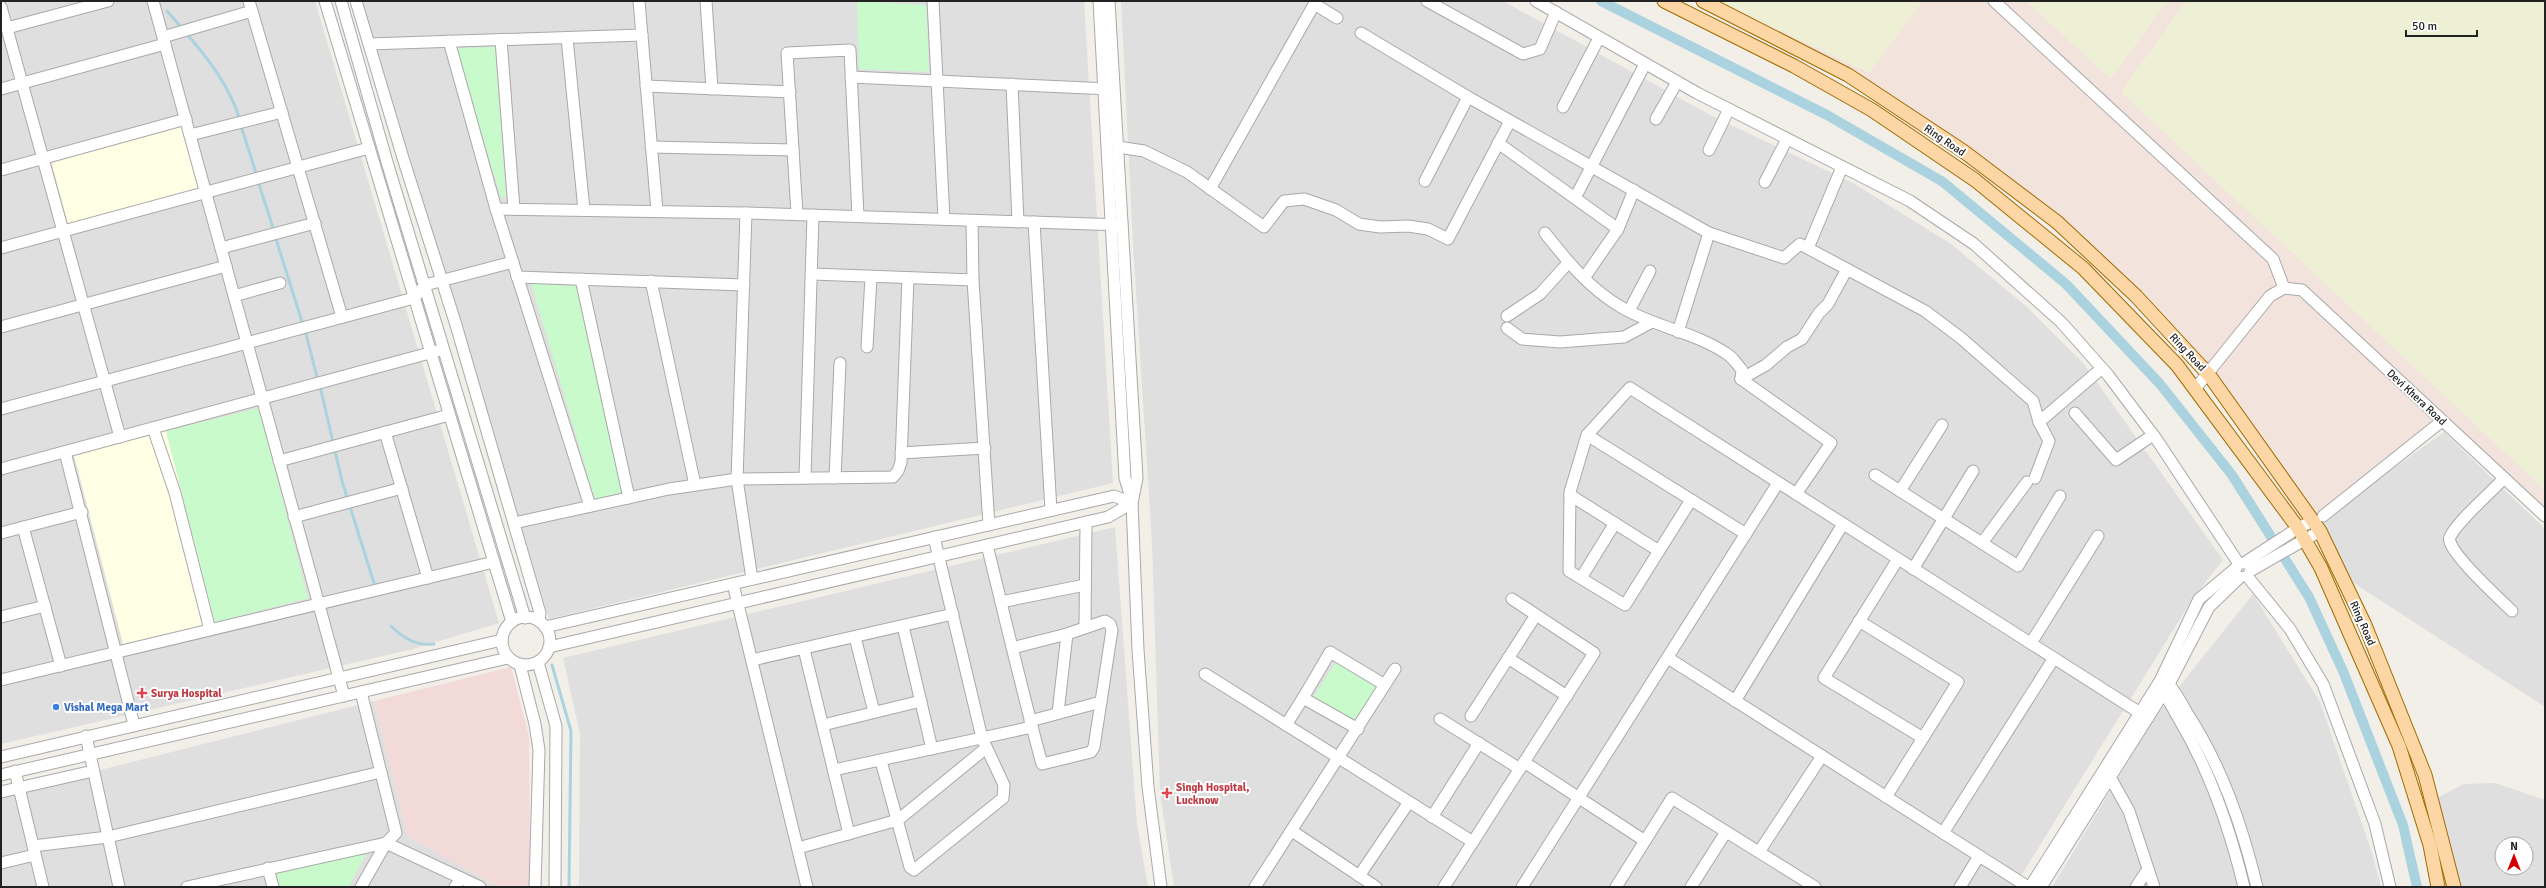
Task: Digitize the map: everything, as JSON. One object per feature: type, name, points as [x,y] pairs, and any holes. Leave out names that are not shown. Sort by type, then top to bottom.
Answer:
[{"type":"main road","points":[[1664,1],[1794,66],[1872,110],[1975,180],[2083,268],[2176,365],[2298,528],[2320,568],[2349,629],[2399,746],[2430,845],[2438,887]]},
{"type":"main road","name":"Ring Road","points":[[1703,1],[1848,74],[1963,151],[2057,222],[2136,296],[2209,375],[2318,523],[2365,625],[2425,774],[2454,887]]},
{"type":"street","points":[[7,28],[108,1]]},
{"type":"street","points":[[153,1],[344,696]]},
{"type":"street","points":[[325,1],[512,622]]},
{"type":"street","points":[[341,1],[525,618]]},
{"type":"street","points":[[356,1],[442,280],[542,624],[550,637],[546,655],[538,662],[530,665],[520,665],[508,658],[504,654],[502,640],[505,628],[512,622],[525,618],[542,624],[733,584],[1114,496],[1132,503]]},
{"type":"street","points":[[639,1],[657,211]]},
{"type":"street","points":[[706,1],[712,88]]},
{"type":"street","points":[[933,1],[944,219]]},
{"type":"street","points":[[549,647],[1108,517],[1132,503],[1137,478],[1118,147],[1109,89],[1099,1]]},
{"type":"street","points":[[1109,1],[1111,225],[1125,478],[1132,503],[1138,650],[1148,779],[1161,887]]},
{"type":"street","points":[[1427,1],[1523,54],[1540,49],[1556,12]]},
{"type":"street","points":[[1536,1],[1677,82],[1910,201],[1974,244],[2061,322],[2101,368],[2153,435],[2243,570],[2290,629],[2323,684],[2375,824],[2390,887]]},
{"type":"street","points":[[1994,1],[2273,259],[2284,288],[2270,296],[2209,375],[2195,389]]},
{"type":"street","points":[[1210,189],[1292,41],[1316,3],[1337,18]]},
{"type":"street","points":[[1,89],[164,41],[178,33],[251,6],[342,317]]},
{"type":"street","points":[[1,8],[120,437]]},
{"type":"street","points":[[1361,34],[1468,97],[1709,233],[1784,258],[1800,244],[1925,311],[1961,338],[2033,401],[2039,422],[2048,441],[2031,480],[1982,543]]},
{"type":"street","points":[[369,44],[642,35]]},
{"type":"street","points":[[567,38],[584,210]]},
{"type":"street","points":[[1563,107],[1599,38]]},
{"type":"street","points":[[501,40],[514,209]]},
{"type":"street","points":[[449,41],[496,209],[590,506]]},
{"type":"street","points":[[797,214],[787,53],[850,50],[858,216]]},
{"type":"street","points":[[1575,198],[1645,64]]},
{"type":"street","points":[[851,77],[1109,89]]},
{"type":"street","points":[[1656,119],[1677,82]]},
{"type":"street","points":[[1012,84],[1018,222]]},
{"type":"street","points":[[646,86],[790,92]]},
{"type":"street","points":[[1425,181],[1468,97]]},
{"type":"street","points":[[1709,150],[1729,109]]},
{"type":"street","points":[[190,135],[282,112]]},
{"type":"street","points":[[1,170],[186,119]]},
{"type":"street","points":[[1118,147],[1144,150],[1187,172],[1264,227],[1284,201],[1304,199],[1336,210],[1358,224],[1380,227],[1408,226],[1428,230],[1448,239],[1510,121]]},
{"type":"street","points":[[1765,182],[1786,139]]},
{"type":"street","points":[[1498,143],[1618,228]]},
{"type":"street","points":[[651,147],[793,150]]},
{"type":"street","points":[[1,248],[369,148]]},
{"type":"street","points":[[1808,248],[1842,167]]},
{"type":"street","points":[[1584,278],[1618,228],[1634,190]]},
{"type":"street","points":[[496,209],[797,214],[1122,225]]},
{"type":"street","points":[[746,213],[737,479],[752,579]]},
{"type":"street","points":[[805,478],[814,215]]},
{"type":"street","points":[[972,221],[973,280],[989,525]]},
{"type":"street","points":[[1034,222],[1051,510]]},
{"type":"street","points":[[221,248],[315,223]]},
{"type":"street","points":[[1545,233],[1568,263],[1584,278],[1629,311],[1728,354],[1742,370],[1741,379]]},
{"type":"street","points":[[1678,332],[1709,233]]},
{"type":"street","points":[[1,409],[414,298],[425,285],[513,262]]},
{"type":"street","points":[[1507,316],[1540,294],[1568,263]]},
{"type":"street","points":[[1,327],[226,266]]},
{"type":"street","points":[[1741,379],[1766,365],[1787,347],[1802,339],[1819,314],[1828,304],[1847,269]]},
{"type":"street","points":[[1629,311],[1650,271]]},
{"type":"street","points":[[812,274],[973,280]]},
{"type":"street","points":[[867,347],[871,276]]},
{"type":"street","points":[[517,277],[744,285]]},
{"type":"street","points":[[514,524],[629,498],[695,485],[737,479],[893,477],[898,471],[901,453],[908,278]]},
{"type":"street","points":[[581,279],[629,498]]},
{"type":"street","points":[[651,281],[695,485]]},
{"type":"street","points":[[234,296],[280,283]]},
{"type":"street","name":"Devi Khera Road","points":[[2284,288],[2302,290],[2545,516]]},
{"type":"street","points":[[1507,328],[1522,339],[1560,342],[1624,337],[1652,322]]},
{"type":"street","points":[[1,469],[444,349]]},
{"type":"street","points":[[835,478],[840,363]]},
{"type":"street","points":[[2039,422],[2101,368]]},
{"type":"street","points":[[1741,379],[1831,443],[1796,494]]},
{"type":"street","points":[[1691,500],[1625,605],[1569,571],[1570,495],[1587,435],[1630,388],[2144,715]]},
{"type":"street","points":[[2075,413],[2116,460],[2153,435]]},
{"type":"street","points":[[279,461],[449,415]]},
{"type":"street","points":[[2243,570],[2269,561],[2304,540],[2318,523],[2442,421]]},
{"type":"street","points":[[1900,491],[1942,426]]},
{"type":"street","points":[[153,428],[175,493],[210,630]]},
{"type":"street","points":[[385,432],[428,578]]},
{"type":"street","points":[[1587,435],[1746,534]]},
{"type":"street","points":[[901,453],[985,448]]},
{"type":"street","points":[[65,452],[118,652],[134,725]]},
{"type":"street","points":[[1913,569],[1973,471]]},
{"type":"street","points":[[1875,475],[2018,566],[2060,496]]},
{"type":"street","points":[[2504,478],[2458,527],[2449,538],[2449,543],[2458,556],[2512,611]]},
{"type":"street","points":[[1522,887],[1778,483]]},
{"type":"street","points":[[294,517],[402,488]]},
{"type":"street","points":[[1570,495],[1659,550]]},
{"type":"street","points":[[1,533],[82,512]]},
{"type":"street","points":[[1085,628],[1086,522]]},
{"type":"street","points":[[1581,578],[1615,523]]},
{"type":"street","points":[[1668,658],[2029,887],[2144,715],[2162,685],[2199,599],[2243,570],[2264,550],[2298,528],[2318,523]]},
{"type":"street","points":[[1735,701],[1843,524]]},
{"type":"street","points":[[23,527],[61,666]]},
{"type":"street","points":[[2031,643],[2098,536]]},
{"type":"street","points":[[881,761],[910,867],[914,870],[1003,798],[1004,785],[984,743],[934,537]]},
{"type":"street","points":[[987,545],[1012,648],[1031,724],[1042,764],[1086,754],[1094,747],[1112,630],[1110,624],[1105,622],[1067,634],[1012,648]]},
{"type":"street","points":[[1898,559],[1824,678],[1923,738]]},
{"type":"street","points":[[1,680],[494,562]]},
{"type":"street","points":[[733,584],[807,887]]},
{"type":"street","points":[[1001,602],[1085,584]]},
{"type":"street","points":[[1444,887],[1594,653],[1512,599]]},
{"type":"street","points":[[1,617],[45,606]]},
{"type":"street","points":[[752,660],[953,614]]},
{"type":"street","points":[[1471,716],[1536,615]]},
{"type":"street","points":[[1859,620],[1958,682],[1886,797]]},
{"type":"street","points":[[903,626],[932,749]]},
{"type":"street","points":[[1058,714],[1067,634]]},
{"type":"street","points":[[855,637],[874,712]]},
{"type":"street","points":[[1,756],[502,640]]},
{"type":"street","points":[[804,649],[849,834]]},
{"type":"street","points":[[1286,725],[1330,652],[1385,685]]},
{"type":"street","points":[[1,775],[508,658]]},
{"type":"street","points":[[1508,658],[1567,696]]},
{"type":"street","points":[[1944,833],[2054,658]]},
{"type":"street","points":[[538,662],[556,726],[555,887]]},
{"type":"street","points":[[520,665],[535,724],[538,750],[535,887]]},
{"type":"street","points":[[1255,887],[1340,758],[1395,669]]},
{"type":"street","points":[[1206,674],[1473,842]]},
{"type":"street","points":[[2162,685],[2215,760],[2242,831],[2257,887]]},
{"type":"street","points":[[2162,685],[2208,777],[2231,834],[2244,887]]},
{"type":"street","points":[[361,692],[396,833],[386,843],[361,887]]},
{"type":"street","points":[[1303,698],[1358,729]]},
{"type":"street","points":[[823,725],[921,701]]},
{"type":"street","points":[[834,770],[932,749],[984,743],[1058,714],[1101,702]]},
{"type":"street","points":[[2041,887],[2111,779],[2144,715]]},
{"type":"street","points":[[1440,718],[1479,743],[1579,798],[1645,841]]},
{"type":"street","points":[[86,736],[119,887]]},
{"type":"street","points":[[798,848],[898,820],[984,743]]},
{"type":"street","points":[[1432,817],[1479,743]]},
{"type":"street","points":[[1759,852],[1822,756]]},
{"type":"street","points":[[16,771],[43,887]]},
{"type":"street","points":[[1,792],[93,771]]},
{"type":"street","points":[[1,863],[34,850],[108,837],[380,772]]},
{"type":"street","points":[[2111,779],[2129,811],[2154,887]]},
{"type":"street","points":[[1616,887],[1672,798],[1815,887]]},
{"type":"street","points":[[1359,876],[1410,802]]},
{"type":"street","points":[[1292,831],[1359,876],[1371,886]]},
{"type":"street","points":[[2231,834],[2242,831]]},
{"type":"street","points":[[1693,887],[1726,832]]},
{"type":"street","points":[[187,887],[199,886],[268,868],[386,843],[458,882],[480,887]]},
{"type":"street","points":[[1960,887],[1979,856]]},
{"type":"street","points":[[268,868],[273,887]]},
{"type":"street","points":[[2136,887],[2148,869]]},
{"type":"shaded area","points":[[1,1],[315,1],[499,623],[413,649],[1,744]]},
{"type":"shaded area","points":[[362,1],[1084,1],[1113,483],[549,619]]},
{"type":"shaded area","points":[[1121,1],[1503,1],[1714,117],[1853,183],[1951,244],[2026,306],[2084,364],[2223,560],[2193,598],[2014,887],[1174,887],[1160,793],[1152,543],[1133,245]]},
{"type":"shaded area","points":[[1701,1],[2545,1],[2545,516],[2442,421],[2313,521],[2209,375],[2057,222],[1848,75]]},
{"type":"shaded area","points":[[1718,1],[1923,1],[1869,73]]},
{"type":"shaded area","points":[[2026,1],[2167,1],[2111,79]]},
{"type":"shaded area","points":[[2186,1],[2545,1],[2545,490],[2121,92]]},
{"type":"shaded area","points":[[181,126],[198,189],[68,224],[51,161]]},
{"type":"shaded area","points":[[166,431],[215,622],[123,644],[74,455]]},
{"type":"shaded area","points":[[2444,432],[2545,529],[2545,707],[2352,582],[2316,524]]},
{"type":"shaded area","points":[[1115,527],[1137,824],[1148,887],[579,887],[580,734],[563,658]]},
{"type":"shaded area","points":[[2253,594],[2320,702],[2372,853],[2381,887],[2052,887],[2155,717]]},
{"type":"shaded area","points":[[511,667],[529,736],[530,887],[499,887],[408,837],[374,701]]},
{"type":"shaded area","points":[[374,701],[408,837],[499,887],[1,887],[1,795]]},
{"type":"shaded area","points":[[2495,783],[2545,800],[2545,887],[2454,887],[2437,798],[2464,784]]},
{"type":"green space","points":[[857,1],[926,5],[929,72],[859,69]]},
{"type":"green space","points":[[495,47],[506,198],[501,198],[456,48]]},
{"type":"green space","points":[[531,283],[577,286],[622,492],[595,499]]},
{"type":"green space","points":[[259,408],[308,598],[215,622],[166,431]]},
{"type":"green space","points":[[1337,660],[1377,686],[1353,723],[1313,698]]},
{"type":"green space","points":[[367,851],[349,887],[280,887],[276,873]]},
{"type":"waterway","points":[[1601,1],[1827,115],[1943,182],[2066,284],[2160,384],[2232,475],[2309,597],[2343,671],[2403,825],[2417,887]]},
{"type":"waterway","points":[[167,11],[182,28]]},
{"type":"waterway","points":[[185,32],[217,73],[236,108],[240,120]]},
{"type":"waterway","points":[[241,126],[257,176]]},
{"type":"waterway","points":[[258,181],[274,231]]},
{"type":"waterway","points":[[275,236],[303,325]]},
{"type":"waterway","points":[[305,330],[318,381]]},
{"type":"waterway","points":[[320,386],[342,481],[374,583]]},
{"type":"waterway","points":[[391,626],[410,640],[421,644],[434,644]]},
{"type":"waterway","points":[[552,665],[571,731],[569,887]]},
{"type":"place","name":"Surya Hospital","points":[[142,693]]},
{"type":"place","name":"Vishal Mega Mart","points":[[56,707]]},
{"type":"place","name":"Singh Hospital, Lucknow","points":[[1167,793]]}]
